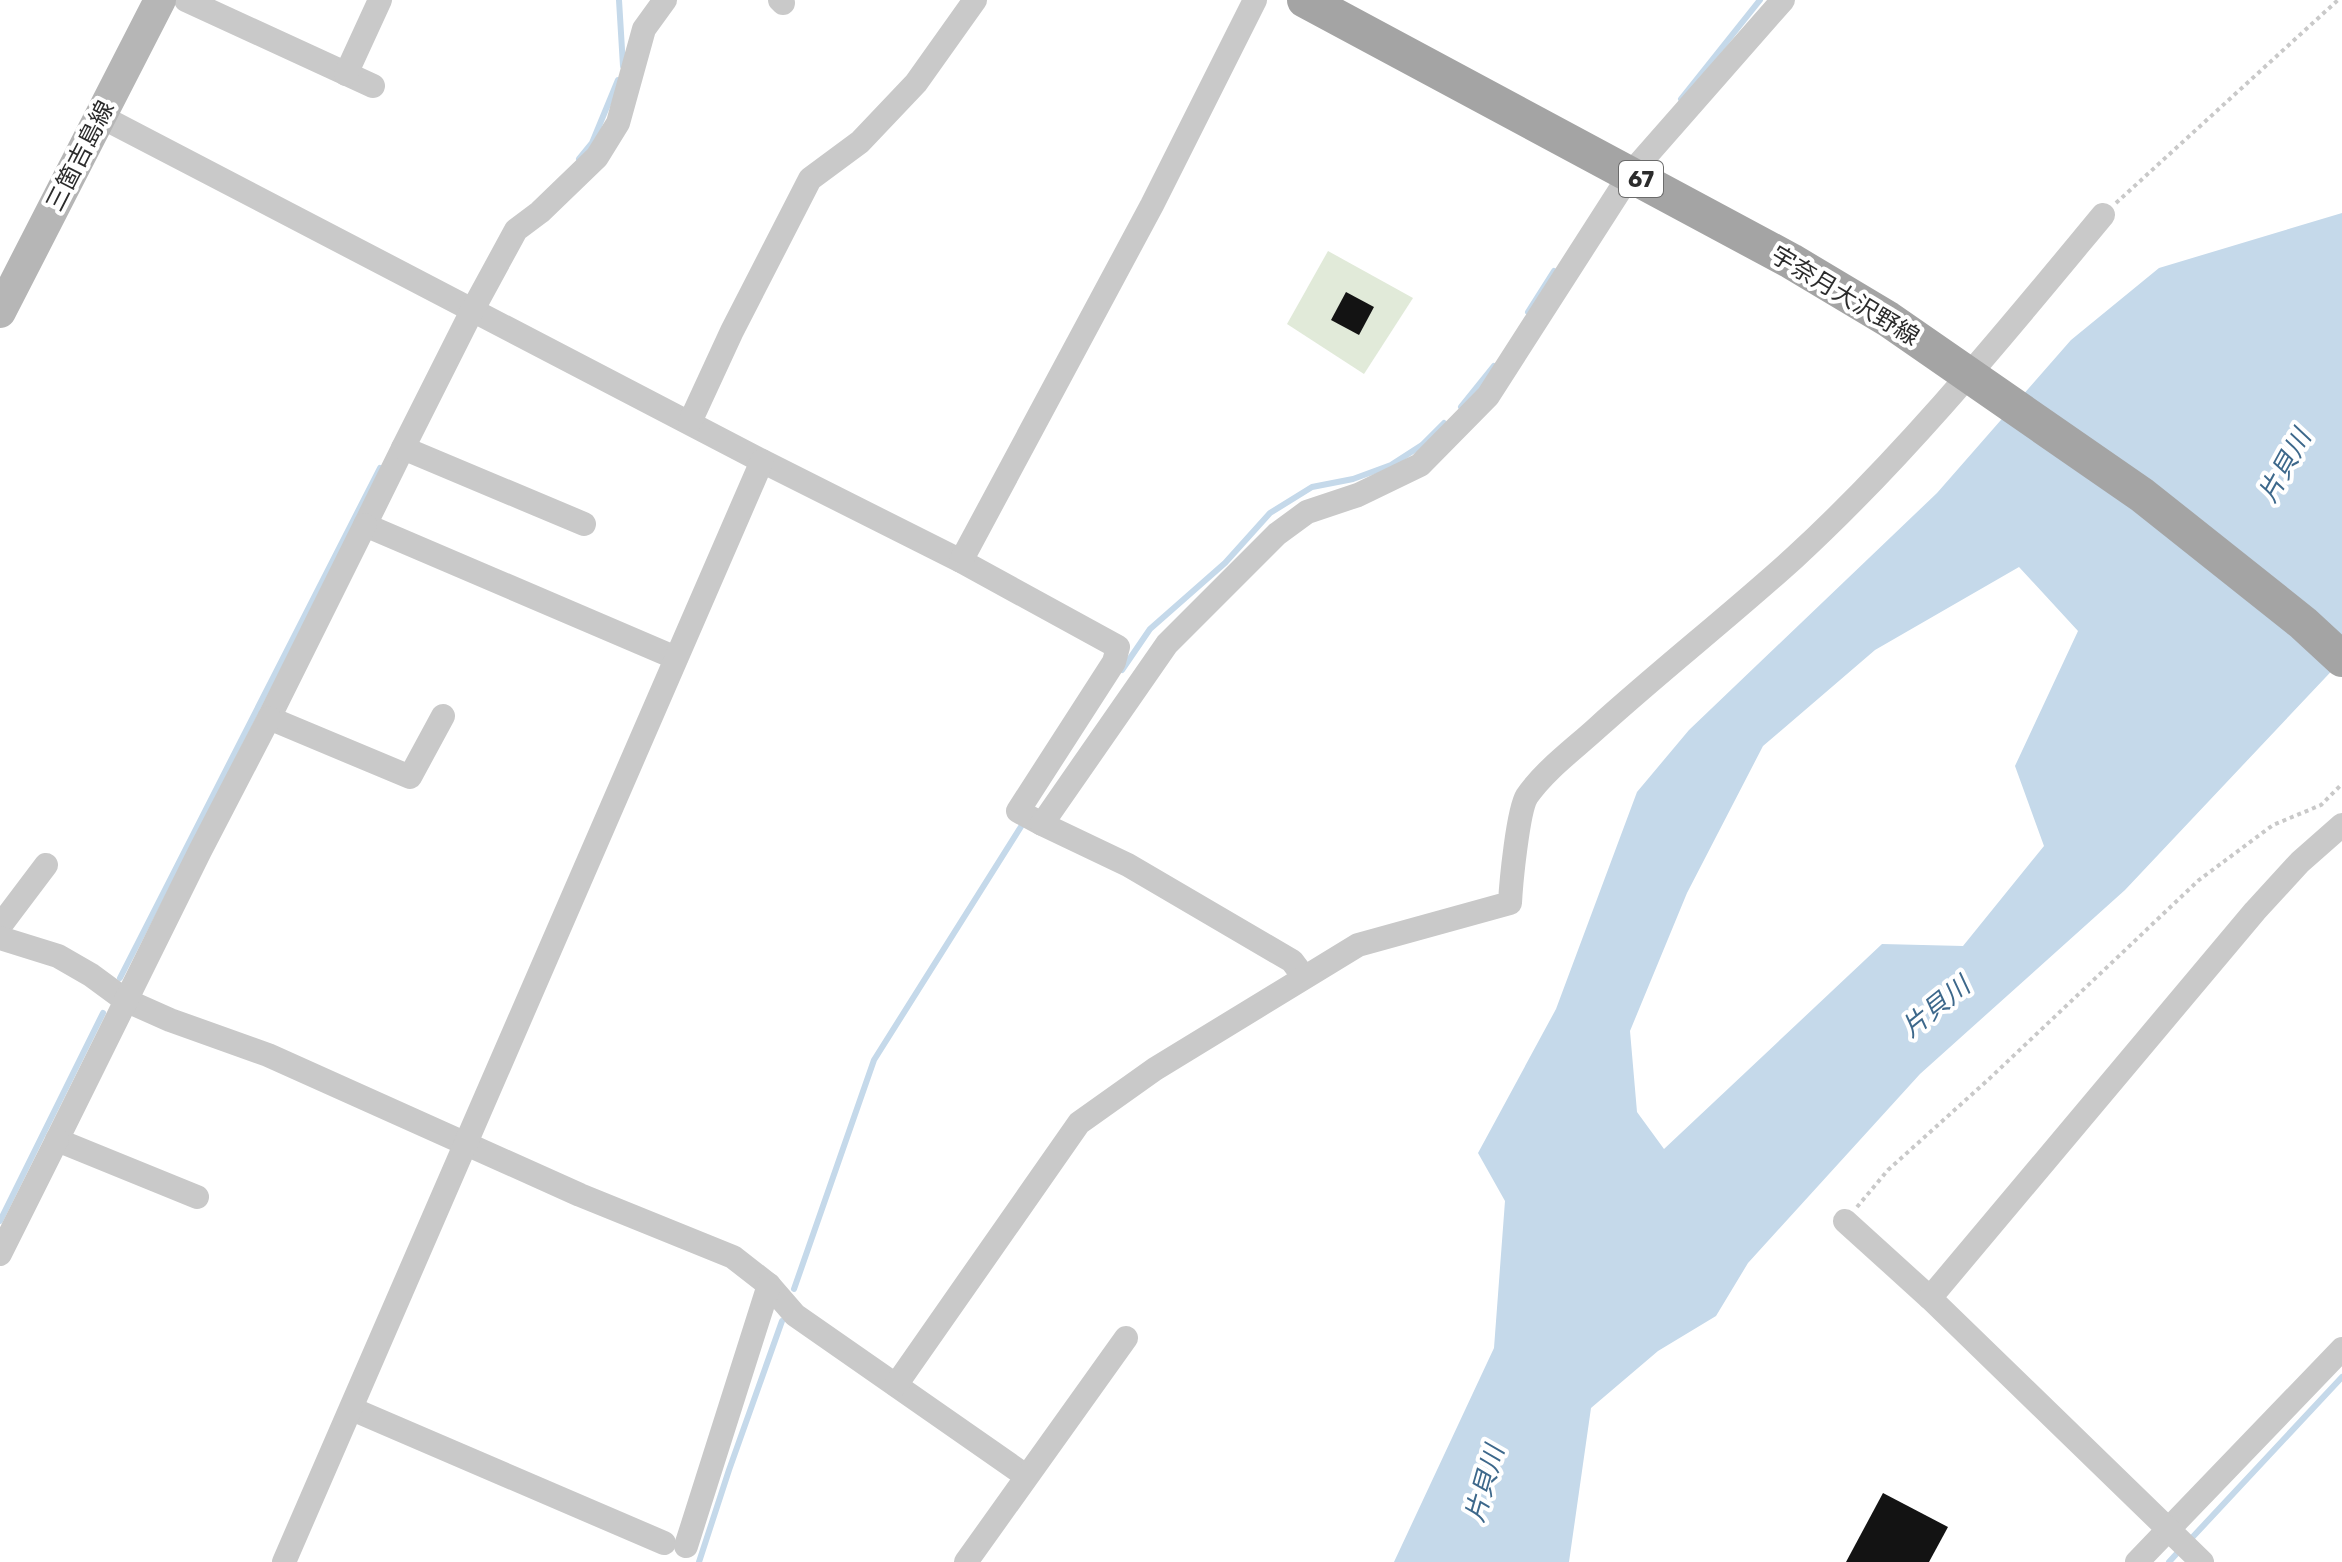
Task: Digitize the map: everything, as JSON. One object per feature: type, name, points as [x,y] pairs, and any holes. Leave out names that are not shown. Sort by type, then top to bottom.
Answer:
[{"type":"main road","name":"三箇吉島線","points":[[0,312],[160,0]]},
{"type":"main road","name":"宇奈月大沢野線","points":[[1305,0],[1631,173],[1791,261],[1888,319],[2142,495],[2303,623],[2342,659]]},
{"type":"street","points":[[186,0],[373,86]]},
{"type":"street","points":[[346,74],[380,0]]},
{"type":"street","points":[[0,1254],[472,311],[516,230],[540,212],[597,157],[618,123],[644,29],[665,0]]},
{"type":"street","points":[[690,422],[732,331],[810,179],[860,142],[916,83],[975,0]]},
{"type":"street","points":[[961,561],[1152,205],[1255,0]]},
{"type":"street","points":[[1042,824],[1167,644],[1277,534],[1307,512],[1358,495],[1420,465],[1488,396],[1631,173],[1783,0]]},
{"type":"street","points":[[100,116],[762,461],[961,561],[1118,647],[1114,662],[1018,811],[1128,865],[1292,961],[1304,977]]},
{"type":"street","points":[[896,1385],[1079,1123],[1155,1069],[1358,945],[1510,903],[1525,798],[1552,769],[1649,681],[1759,589],[1843,513],[1978,381],[2103,215]]},
{"type":"street","points":[[403,448],[584,524]]},
{"type":"street","points":[[284,1562],[762,461]]},
{"type":"street","points":[[365,525],[676,658]]},
{"type":"street","points":[[269,718],[410,777],[443,716]]},
{"type":"street","points":[[1930,1298],[2255,911],[2300,862],[2342,825]]},
{"type":"street","points":[[0,926],[46,865]]},
{"type":"street","points":[[0,938],[58,956],[125,1000],[216,1038],[268,1055],[580,1195],[733,1257],[769,1285],[795,1315],[1026,1476]]},
{"type":"street","points":[[57,1140],[197,1197]]},
{"type":"street","points":[[1845,1221],[1930,1298],[2202,1562]]},
{"type":"street","points":[[352,1409],[675,1544],[769,1285]]},
{"type":"street","points":[[966,1562],[1126,1338]]},
{"type":"street","points":[[2137,1562],[2342,1349]]},
{"type":"path","points":[[2103,215],[2338,0]]},
{"type":"path","points":[[1845,1221],[1888,1170],[2199,880],[2273,825],[2321,805],[2342,784]]},
{"type":"green space","points":[[1328,251],[1413,298],[1364,374],[1287,324]]},
{"type":"water","name":"片貝川","points":[[2342,213],[2342,660],[2125,890],[1920,1074],[1748,1263],[1716,1316],[1658,1351],[1591,1408],[1569,1562],[1394,1562],[1494,1348],[1505,1201],[1478,1153],[1556,1009],[1637,792],[1689,730],[1937,493],[2071,340],[2159,268]],"holes":[[[2019,567],[2078,631],[2015,766],[2044,846],[1963,946],[1882,944],[1664,1149],[1637,1112],[1630,1031],[1687,893],[1763,746],[1875,650]]]},
{"type":"building","points":[[1346,292],[1374,307],[1359,335],[1331,320]]},
{"type":"building","points":[[1883,1493],[1948,1527],[1929,1562],[1846,1562]]},
{"type":"waterway","points":[[619,0],[623,66]]},
{"type":"waterway","points":[[1681,99],[1760,0]]},
{"type":"waterway","points":[[579,159],[592,143],[618,80]]},
{"type":"waterway","points":[[1528,312],[1554,271]]},
{"type":"waterway","points":[[1461,407],[1494,366]]},
{"type":"waterway","points":[[1122,670],[1150,629],[1225,563],[1270,513],[1312,487],[1353,479],[1391,465],[1422,445],[1444,423]]},
{"type":"waterway","points":[[120,978],[380,468]]},
{"type":"waterway","points":[[794,1289],[874,1060],[1022,825]]},
{"type":"waterway","points":[[0,1221],[103,1013]]},
{"type":"waterway","points":[[699,1562],[782,1321]]},
{"type":"waterway","points":[[2188,1542],[2342,1377]]},
{"type":"waterway","points":[[2169,1562],[2180,1550]]}]
